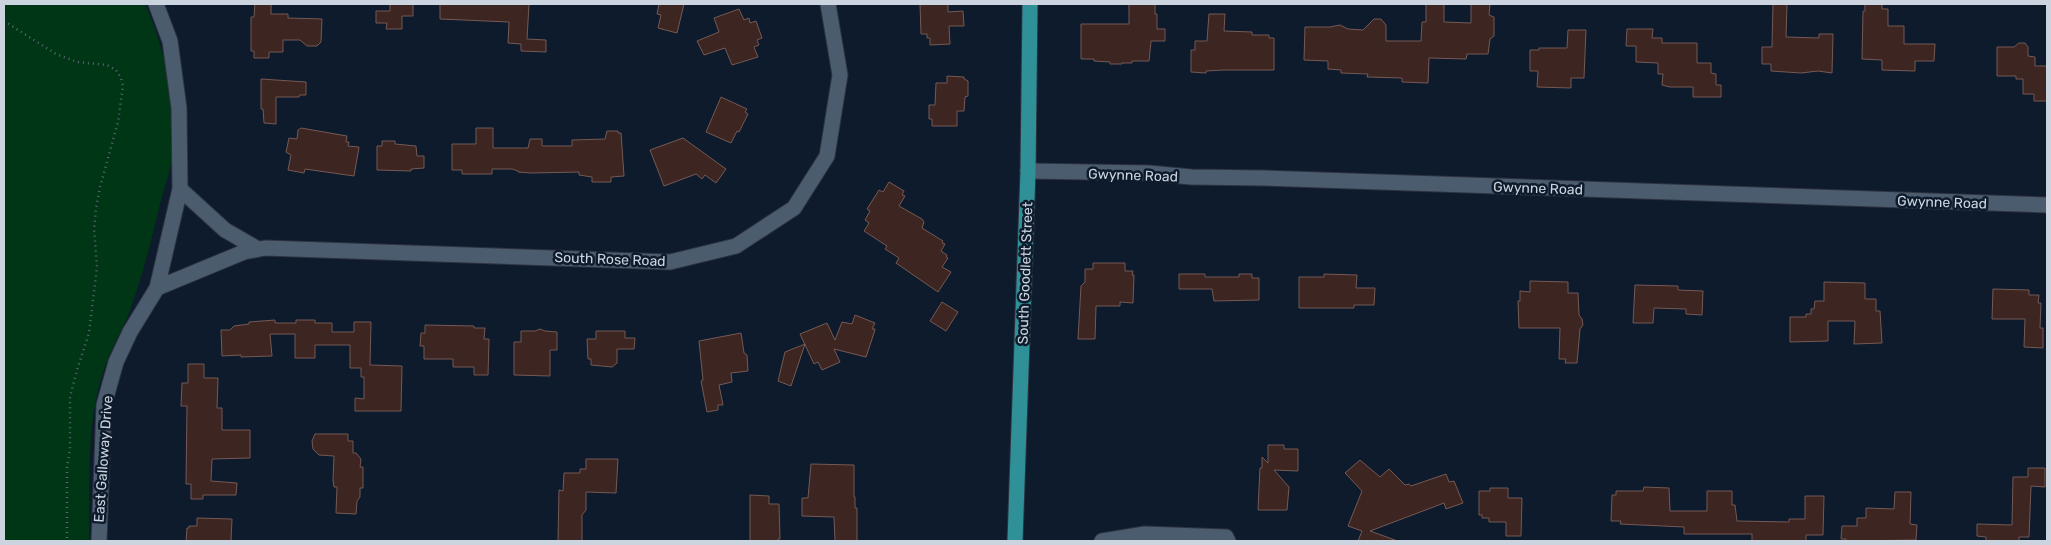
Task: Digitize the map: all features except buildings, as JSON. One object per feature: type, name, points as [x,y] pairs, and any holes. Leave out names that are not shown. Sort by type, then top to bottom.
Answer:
[{"type":"main road","name":"South Goodlett Street","points":[[1015,541],[1028,172],[1030,4]]},
{"type":"street","name":"East Galloway Drive","points":[[99,541],[104,405],[108,385],[130,332],[156,288],[180,189],[179,108],[170,41],[156,4]]},
{"type":"street","name":"South Rose Road","points":[[156,288],[244,252],[258,249],[275,248],[670,262],[736,246],[794,208],[827,156],[840,75],[828,4]]},
{"type":"street","name":"Gwynne Road","points":[[1028,172],[1149,173],[1191,178],[1264,178],[2047,205]]},
{"type":"street","points":[[180,189],[226,230],[258,249]]},
{"type":"street","points":[[1102,541],[1145,534],[1226,537],[1228,541]]},
{"type":"path","points":[[4,21],[56,54],[77,62],[107,65],[116,70],[123,86],[118,122],[100,187],[96,209],[94,229],[97,267],[89,333],[70,397],[66,541]]},
{"type":"green space","points":[[4,4],[145,4],[159,40],[168,78],[173,136],[171,161],[138,287],[128,316],[105,365],[98,392],[91,434],[89,541],[4,541]]}]
